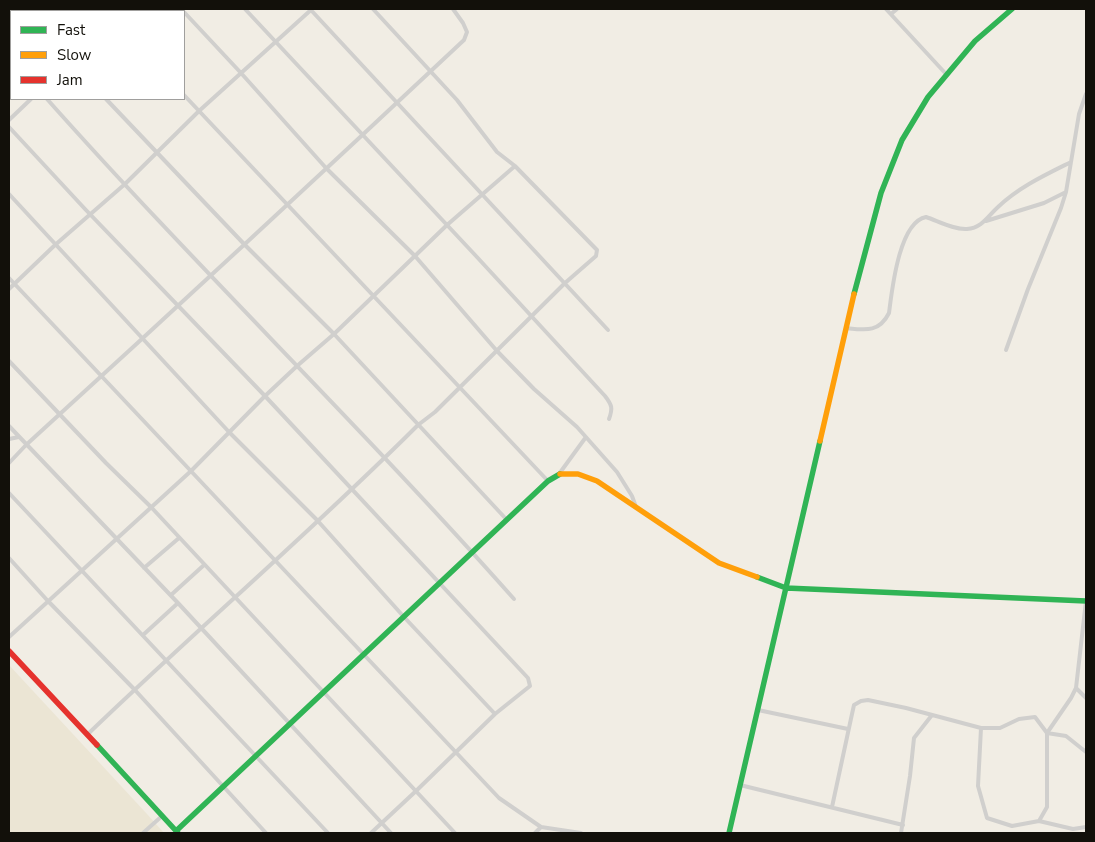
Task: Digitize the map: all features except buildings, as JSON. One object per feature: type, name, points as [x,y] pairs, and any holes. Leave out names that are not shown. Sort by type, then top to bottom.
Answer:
[{"type":"street","points":[[245,9],[364,134],[612,405],[609,419]]},
{"type":"street","points":[[9,289],[55,245],[125,184],[199,111],[311,9],[608,330]]},
{"type":"street","points":[[87,735],[386,458],[418,425],[596,256],[597,250],[515,166],[497,152],[457,100],[373,9]]},
{"type":"street","points":[[9,463],[26,445],[143,340],[209,276],[464,40],[467,32],[453,9]]},
{"type":"street","points":[[886,9],[946,74]]},
{"type":"street","points":[[891,14],[897,9]]},
{"type":"street","points":[[729,833],[846,328],[877,203],[902,140],[917,114],[946,74],[975,41],[1012,9]]},
{"type":"street","points":[[185,13],[326,168],[414,256],[497,351],[534,389],[577,427],[617,472],[632,496],[636,507]]},
{"type":"street","points":[[1006,350],[1028,289],[1056,223],[1066,192],[1079,114],[1086,94]]},
{"type":"street","points":[[185,96],[548,481]]},
{"type":"street","points":[[9,120],[30,100]]},
{"type":"street","points":[[48,100],[209,276],[386,458],[514,599]]},
{"type":"street","points":[[107,100],[244,244],[334,334],[507,520]]},
{"type":"street","points":[[9,127],[265,396],[528,678],[530,686],[495,714],[371,833]]},
{"type":"street","points":[[986,221],[996,208],[1014,193],[1071,162]]},
{"type":"street","points":[[9,637],[47,600],[151,508],[265,396],[334,334],[447,225],[515,166]]},
{"type":"street","points":[[846,328],[867,331],[878,326],[886,319],[889,313],[897,260],[911,228],[918,220],[926,217],[965,229],[973,228],[986,221],[1044,203],[1066,192]]},
{"type":"street","points":[[9,194],[229,432],[318,520],[404,617],[495,714]]},
{"type":"street","points":[[9,278],[499,798],[541,827],[581,833]]},
{"type":"street","points":[[9,361],[151,508],[455,833]]},
{"type":"street","points":[[9,426],[178,603],[391,833]]},
{"type":"street","points":[[560,474],[586,437]]},
{"type":"street","points":[[9,439],[19,438]]},
{"type":"street","points":[[9,651],[177,832],[223,786],[548,481],[560,474],[570,473],[590,478],[719,563],[786,588],[1086,601],[1076,688],[1047,733],[1047,807],[1039,820]]},
{"type":"street","points":[[9,493],[328,833]]},
{"type":"street","points":[[144,568],[179,538]]},
{"type":"street","points":[[9,558],[266,833]]},
{"type":"street","points":[[171,596],[204,565]]},
{"type":"street","points":[[143,635],[178,603]]},
{"type":"street","points":[[1076,688],[1086,698]]},
{"type":"street","points":[[832,807],[854,705],[861,701],[873,701],[981,728],[1000,728],[1019,719],[1035,717],[1047,733],[1066,736],[1086,752]]},
{"type":"street","points":[[758,710],[848,730]]},
{"type":"street","points":[[901,833],[914,738],[932,715]]},
{"type":"street","points":[[981,728],[978,786],[987,818],[1012,826],[1039,820],[1074,829],[1086,827]]},
{"type":"street","points":[[740,785],[903,825]]},
{"type":"street","points":[[143,833],[162,816]]},
{"type":"street","points":[[535,833],[541,827]]},
{"type":"shaded area","points":[[9,665],[147,814],[164,833],[9,833]]},
{"type":"traffic: fast","points":[[854,294],[881,193],[902,140],[928,97],[975,41],[1012,9]]},
{"type":"traffic: fast","points":[[729,833],[820,441]]},
{"type":"traffic: fast","points":[[176,831],[548,481],[560,474]]},
{"type":"traffic: fast","points":[[757,577],[786,588],[1086,601]]},
{"type":"traffic: fast","points":[[97,745],[178,833]]},
{"type":"traffic: slow","points":[[820,441],[854,294]]},
{"type":"traffic: slow","points":[[560,474],[578,474],[597,481],[719,563],[757,577]]},
{"type":"traffic: jam","points":[[9,651],[97,745]]}]
